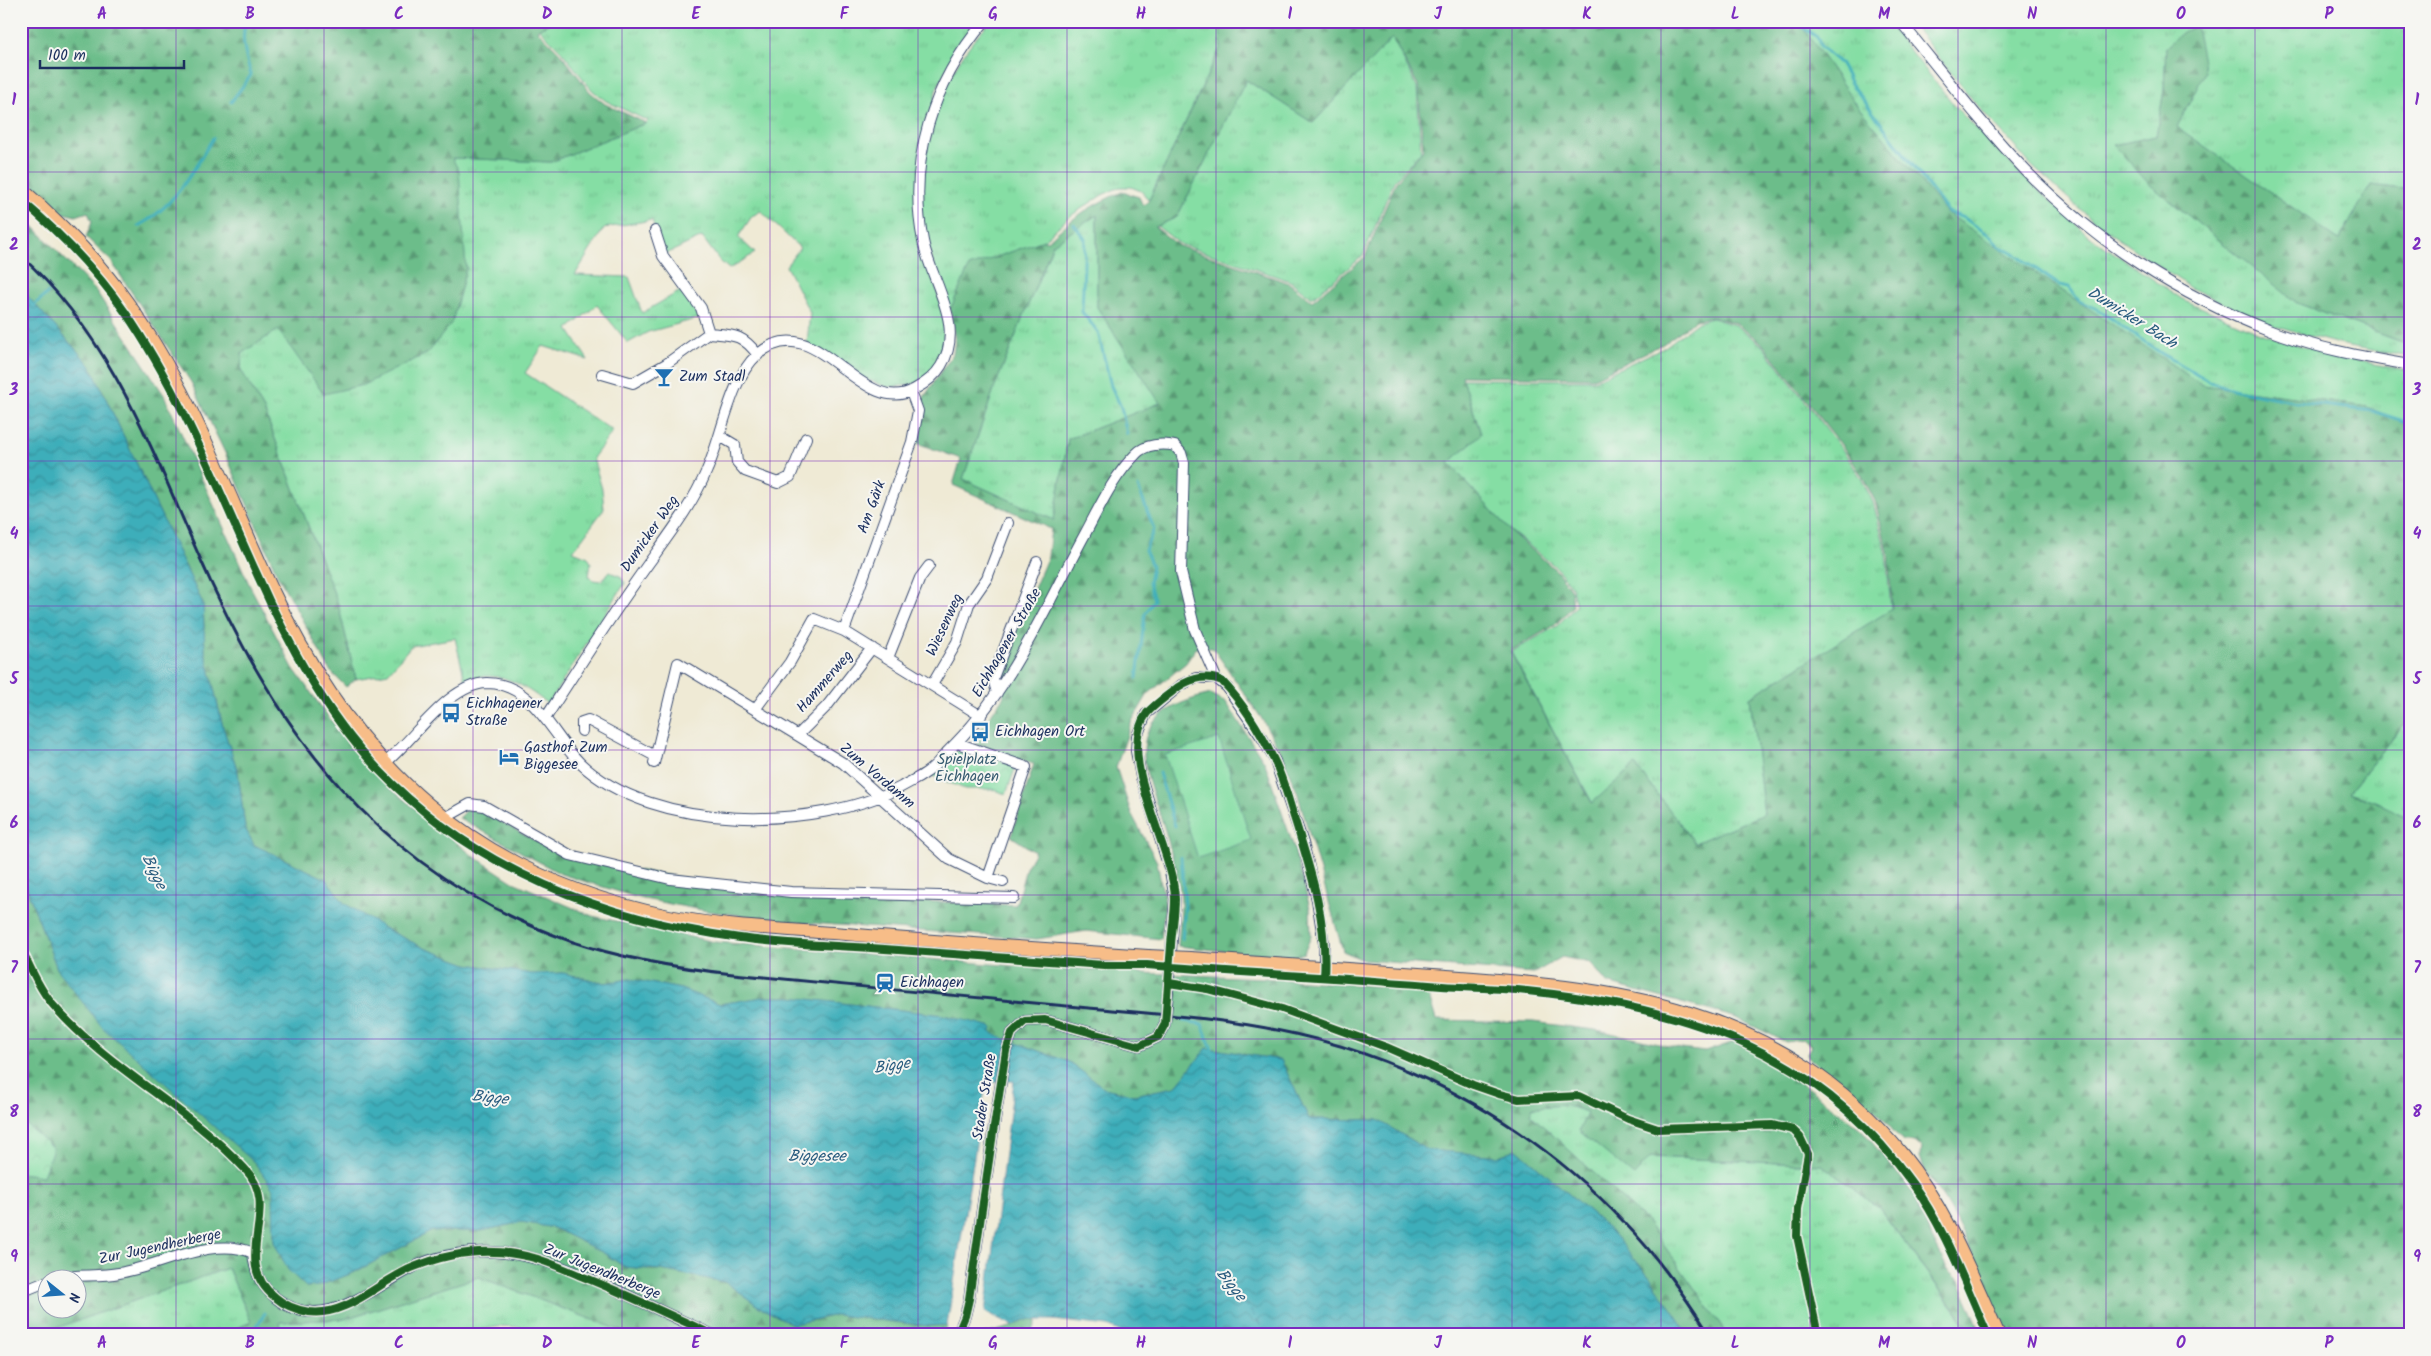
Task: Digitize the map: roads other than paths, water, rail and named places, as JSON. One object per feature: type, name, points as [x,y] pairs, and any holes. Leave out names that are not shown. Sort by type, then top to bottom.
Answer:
[{"type":"main road","points":[[21,188],[50,213],[90,254],[145,328],[206,442],[296,635],[337,705],[385,763],[445,818],[505,858],[559,883],[615,903],[672,916],[710,922],[853,935],[1523,982],[1615,993],[1700,1015],[1766,1042],[1815,1073],[1848,1098],[1886,1135],[1931,1195],[1951,1230],[1999,1335]]},
{"type":"street","points":[[911,392],[924,385],[937,373],[948,352],[950,337],[947,312],[923,242],[919,213],[919,170],[923,145],[933,106],[960,53],[985,21]]},
{"type":"street","points":[[1900,21],[2027,172],[2092,230],[2157,275],[2192,295],[2272,332],[2337,351],[2410,365]]},
{"type":"street","points":[[655,231],[663,256],[701,308],[709,333]]},
{"type":"street","points":[[602,374],[633,383],[666,364],[709,333],[736,335],[748,342],[758,355]]},
{"type":"street","name":"Dumicker Weg","points":[[545,719],[620,603],[695,496],[744,371],[758,355],[776,344],[789,343],[807,346],[820,351],[872,389],[886,393],[911,392]]},
{"type":"street","name":"Am Gärk","points":[[844,631],[912,442],[918,410],[911,392]]},
{"type":"street","points":[[720,436],[735,445],[737,462],[745,471],[778,484],[790,477],[806,438]]},
{"type":"street","name":"Eichhagener Straße","points":[[385,763],[396,754],[434,713],[462,691],[488,683],[509,688],[534,705],[580,763],[611,786],[646,801],[691,813],[752,819],[788,818],[820,813],[881,797],[926,774],[981,716],[997,694],[1115,478],[1138,451],[1158,445],[1175,446],[1184,462],[1181,572],[1195,630],[1216,678]]},
{"type":"street","name":"Wiesenweg","points":[[932,685],[957,642],[969,604],[987,578],[1008,523]]},
{"type":"street","points":[[997,694],[993,678],[1013,621],[1037,562]]},
{"type":"street","points":[[888,658],[920,578],[929,566]]},
{"type":"street","points":[[756,708],[790,662],[814,619],[844,631],[981,716]]},
{"type":"street","name":"Hammerweg","points":[[799,734],[827,706],[872,648]]},
{"type":"street","name":"Zum Vordamm","points":[[582,731],[582,722],[588,720],[655,759],[678,662],[799,734],[843,763],[949,859],[988,878],[1003,882]]},
{"type":"street","name":"Stader Straße","points":[[957,1335],[965,1316],[969,1299],[1000,1085],[1008,1041],[1012,1033],[1025,1021],[1045,1020],[1139,1046],[1158,1037],[1165,1024],[1175,899],[1170,871],[1141,777],[1136,751],[1138,736],[1146,714],[1181,685],[1196,678],[1216,678]]},
{"type":"street","points":[[1216,678],[1227,686],[1275,761],[1303,843],[1317,900],[1324,944],[1324,968]]},
{"type":"street","points":[[957,743],[1026,767],[988,878]]},
{"type":"street","points":[[445,818],[470,804],[484,806],[570,855],[670,879],[791,892],[1014,898]]},
{"type":"street","name":"Zur Jugendherberge","points":[[88,1276],[119,1273],[212,1248],[241,1247],[253,1253],[254,1268],[259,1282],[280,1302],[309,1312],[326,1312],[345,1306],[410,1268],[434,1259],[464,1253],[494,1252],[542,1260],[600,1283],[714,1335]]},
{"type":"street","points":[[21,1292],[38,1285]]},
{"type":"water","name":"Biggesee","points":[[21,289],[90,365],[203,604],[205,651],[223,727],[238,772],[245,828],[254,845],[326,879],[344,903],[384,928],[424,948],[467,964],[532,974],[563,973],[605,983],[630,979],[681,989],[720,1004],[763,997],[791,997],[943,1015],[992,1027],[991,1032],[997,1036],[1069,1062],[1104,1088],[1134,1095],[1175,1087],[1207,1048],[1281,1060],[1309,1119],[1378,1120],[1427,1150],[1499,1156],[1517,1149],[1608,1228],[1650,1277],[1689,1335],[1127,1335],[1108,1326],[1053,1320],[1024,1320],[1014,1326],[985,1312],[1014,1081],[986,1083],[947,1325],[929,1326],[837,1315],[793,1324],[761,1308],[725,1282],[661,1270],[625,1267],[602,1252],[554,1228],[522,1222],[481,1231],[432,1231],[353,1273],[318,1286],[306,1287],[288,1270],[274,1242],[273,1189],[255,1163],[103,1028],[58,971],[21,873]]},
{"type":"waterway","points":[[231,102],[251,75],[244,41],[246,21]]},
{"type":"waterway","name":"Dumicker Bach","points":[[1802,27],[1817,37],[1821,47],[1841,64],[1850,82],[1948,212],[1964,218],[1992,237],[1999,247],[2009,250],[2059,285],[2069,287],[2079,301],[2097,309],[2161,353],[2211,382],[2236,390],[2297,402],[2372,411],[2410,423]]},
{"type":"waterway","points":[[138,226],[162,209],[182,188],[213,138]]},
{"type":"waterway","points":[[1074,224],[1085,239],[1082,312],[1098,332],[1111,386],[1121,407],[1127,434]]},
{"type":"waterway","points":[[33,306],[48,293]]},
{"type":"waterway","points":[[1137,678],[1145,614],[1154,600],[1149,583],[1152,566],[1145,550],[1154,529],[1138,487]]},
{"type":"waterway","points":[[1159,773],[1175,826]]},
{"type":"waterway","points":[[1181,857],[1185,906],[1182,939]]},
{"type":"waterway","points":[[1183,1021],[1202,1024],[1212,1049],[1211,1052]]},
{"type":"waterway","points":[[251,1335],[265,1313]]},
{"type":"railway","points":[[21,256],[52,287],[79,320],[103,356],[144,431],[227,615],[260,677],[298,735],[340,787],[388,835],[442,877],[502,912],[570,941],[610,953],[651,962],[733,974],[1153,1013],[1239,1023],[1295,1034],[1341,1046],[1386,1062],[1431,1081],[1514,1129],[1553,1157],[1590,1188],[1648,1248],[1670,1276],[1710,1335]]},
{"type":"place","name":"Zum Stadl","points":[[664,377]]},
{"type":"place","name":"Eichhagener Straße","points":[[451,713]]},
{"type":"place","name":"Eichhagen Ort","points":[[980,732]]},
{"type":"place","name":"Gasthof Zum Biggesee","points":[[509,757]]},
{"type":"place","name":"Eichhagen","points":[[885,983]]},
{"type":"park label","name":"Spielplatz Eichhagen","points":[[967,768]]},
{"type":"water label","name":"Bigge","points":[[154,872]]},
{"type":"water label","name":"Bigge","points":[[892,1066]]},
{"type":"water label","name":"Bigge","points":[[490,1098]]},
{"type":"water label","name":"Bigge","points":[[1231,1285]]}]
